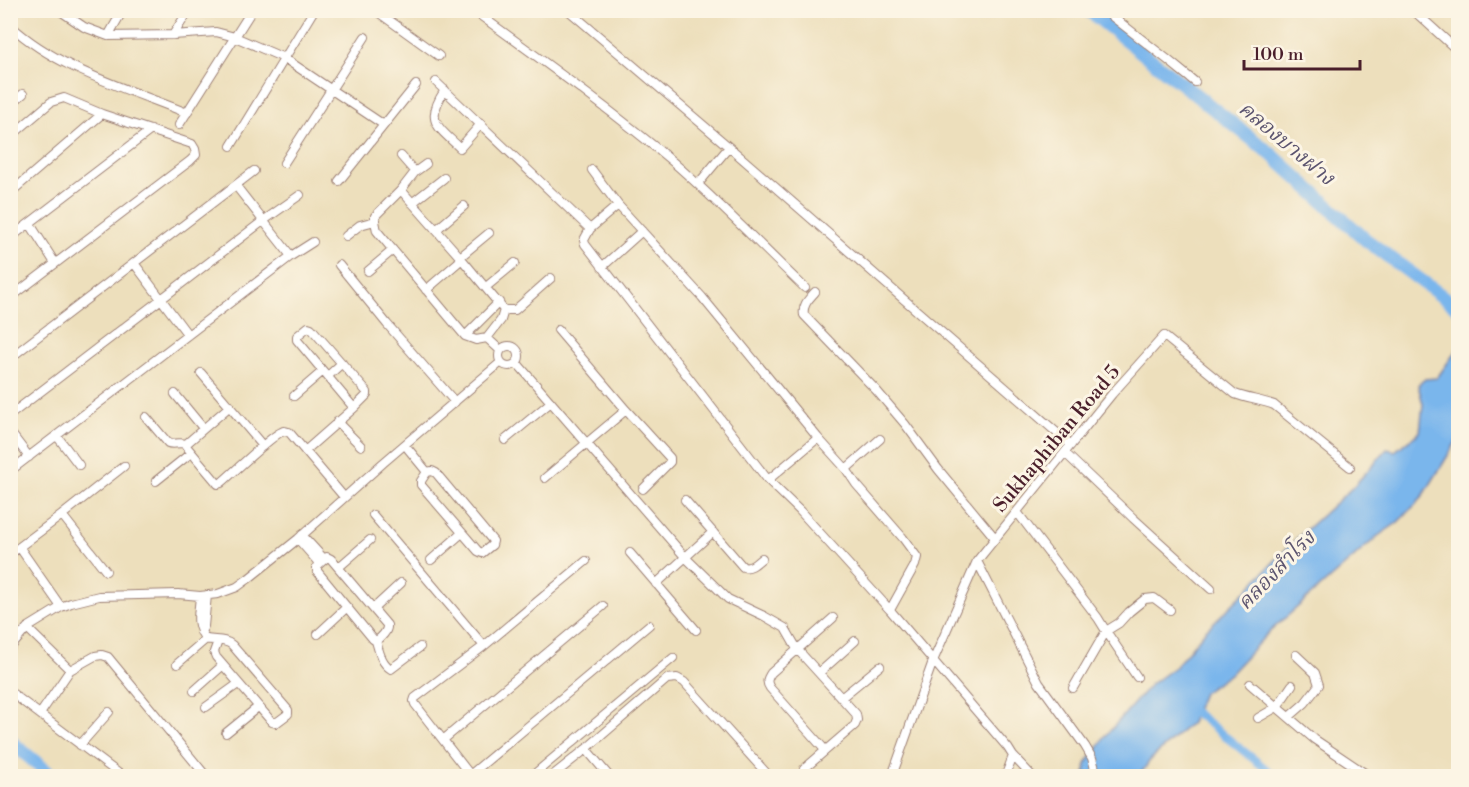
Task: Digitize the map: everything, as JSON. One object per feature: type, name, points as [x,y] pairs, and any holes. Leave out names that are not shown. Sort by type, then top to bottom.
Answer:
[{"type":"street","points":[[59,10],[84,27],[108,36],[216,32],[236,37],[284,58],[384,125]]},
{"type":"street","points":[[108,36],[123,10]]},
{"type":"street","points":[[173,35],[189,10]]},
{"type":"street","points":[[179,125],[252,10]]},
{"type":"street","points":[[231,146],[314,10]]},
{"type":"street","points":[[375,10],[439,56]]},
{"type":"street","points":[[473,10],[619,118],[653,146],[698,184],[805,288]]},
{"type":"street","points":[[568,10],[1071,445]]},
{"type":"street","points":[[1104,10],[1195,82]]},
{"type":"street","points":[[1413,10],[1458,51]]},
{"type":"street","points":[[10,25],[55,58],[187,113]]},
{"type":"street","points":[[284,163],[365,37]]},
{"type":"street","points":[[436,82],[590,229]]},
{"type":"street","points":[[339,181],[416,85]]},
{"type":"street","points":[[445,90],[440,97],[435,119],[437,126],[460,148],[481,124]]},
{"type":"street","points":[[10,104],[22,94]]},
{"type":"street","points":[[10,137],[51,102],[64,98],[102,114],[192,144],[196,155],[10,298]]},
{"type":"street","points":[[10,193],[102,114]]},
{"type":"street","points":[[10,238],[151,130]]},
{"type":"street","points":[[698,184],[729,147]]},
{"type":"street","points":[[401,156],[414,172]]},
{"type":"street","points":[[401,190],[504,310],[501,320],[487,338],[476,340],[465,336],[377,231],[375,216],[401,190],[414,172],[426,164]]},
{"type":"street","points":[[592,170],[618,205],[702,297],[917,557],[915,565],[890,610]]},
{"type":"street","points":[[10,358],[254,171]]},
{"type":"street","points":[[412,203],[444,178]]},
{"type":"street","points":[[236,186],[291,256]]},
{"type":"street","points":[[10,415],[300,195]]},
{"type":"street","points":[[618,205],[590,229],[584,240],[585,244],[768,480],[800,511],[890,610],[1032,777]]},
{"type":"street","points":[[436,230],[464,206]]},
{"type":"street","points":[[346,236],[360,225],[375,221]]},
{"type":"street","points":[[30,224],[55,263]]},
{"type":"street","points":[[602,267],[642,231]]},
{"type":"street","points":[[426,290],[489,233]]},
{"type":"street","points":[[10,471],[291,256],[313,242]]},
{"type":"street","points":[[368,271],[393,250]]},
{"type":"street","points":[[134,263],[188,335]]},
{"type":"street","points":[[486,287],[515,263]]},
{"type":"street","points":[[339,265],[455,402]]},
{"type":"street","points":[[504,310],[515,310],[550,278]]},
{"type":"street","points":[[815,292],[805,305],[804,315],[876,390],[995,538]]},
{"type":"street","points":[[465,336],[499,302]]},
{"type":"street","points":[[305,451],[354,408],[368,393],[308,327],[297,336],[297,340],[354,408]]},
{"type":"street","points":[[558,330],[670,459],[670,462],[643,489]]},
{"type":"street","name":"Sukhaphiban Road 5","points":[[892,777],[933,661],[977,561],[1113,394],[1164,336],[1235,394],[1246,399],[1274,405],[1350,467]]},
{"type":"street","points":[[487,338],[500,350]]},
{"type":"street","points":[[500,350],[508,346],[515,347],[519,356],[517,363]]},
{"type":"street","points":[[500,350],[500,363]]},
{"type":"street","points":[[294,396],[342,363]]},
{"type":"street","points":[[10,648],[27,628],[61,607],[99,596],[203,595],[218,594],[237,587],[300,537],[500,363]]},
{"type":"street","points":[[500,363],[508,367],[517,363]]},
{"type":"street","points":[[517,363],[686,558],[728,599],[785,628],[797,649],[856,714],[855,725],[804,769]]},
{"type":"street","points":[[201,373],[263,446]]},
{"type":"street","points":[[175,394],[203,428]]},
{"type":"street","points":[[505,440],[551,402]]},
{"type":"street","points":[[186,444],[230,406]]},
{"type":"street","points":[[545,478],[626,410]]},
{"type":"street","points":[[146,417],[170,444],[180,442],[186,444]]},
{"type":"street","points":[[337,422],[361,446]]},
{"type":"street","points":[[10,432],[29,457]]},
{"type":"street","points":[[186,444],[186,447],[218,484],[282,432],[289,432],[344,497]]},
{"type":"street","points":[[57,436],[79,465]]},
{"type":"street","points":[[768,480],[818,438]]},
{"type":"street","points":[[846,469],[880,439]]},
{"type":"street","points":[[405,445],[427,472]]},
{"type":"street","points":[[156,482],[191,453]]},
{"type":"street","points":[[1065,453],[1211,589]]},
{"type":"street","points":[[10,554],[124,466]]},
{"type":"street","points":[[427,472],[436,473],[493,543],[482,553],[422,485],[421,482],[427,472]]},
{"type":"street","points":[[685,500],[743,567],[752,566],[762,558]]},
{"type":"street","points":[[1017,512],[1098,618],[1137,677]]},
{"type":"street","points":[[62,515],[106,571]]},
{"type":"street","points":[[373,515],[484,646]]},
{"type":"street","points":[[656,584],[713,532]]},
{"type":"street","points":[[431,560],[462,533]]},
{"type":"street","points":[[300,537],[321,561]]},
{"type":"street","points":[[339,567],[370,540]]},
{"type":"street","points":[[20,548],[61,607]]},
{"type":"street","points":[[630,553],[696,630]]},
{"type":"street","points":[[376,640],[387,627],[374,608],[329,558],[321,561],[317,566],[317,571],[376,640],[380,657],[387,666],[391,669],[420,647]]},
{"type":"street","points":[[586,561],[414,701],[470,776],[649,625]]},
{"type":"street","points":[[977,561],[1039,683],[1085,746],[1092,758],[1097,777]]},
{"type":"street","points":[[374,608],[401,583]]},
{"type":"street","points":[[203,595],[198,624],[203,635],[232,645],[289,712],[288,714],[274,723],[258,707],[222,666],[214,652],[218,641]]},
{"type":"street","points":[[1073,688],[1106,631],[1119,623],[1145,599],[1154,598],[1170,610]]},
{"type":"street","points":[[443,740],[603,606]]},
{"type":"street","points":[[318,634],[347,607]]},
{"type":"street","points":[[825,750],[767,683],[771,673],[833,618]]},
{"type":"street","points":[[27,628],[70,670]]},
{"type":"street","points":[[177,664],[203,635]]},
{"type":"street","points":[[819,673],[855,641]]},
{"type":"street","points":[[40,714],[70,670],[102,654],[108,657],[206,777]]},
{"type":"street","points":[[1289,717],[1305,703],[1319,685],[1315,674],[1296,655]]},
{"type":"street","points":[[532,777],[673,658]]},
{"type":"street","points":[[194,691],[222,666]]},
{"type":"street","points":[[841,698],[880,666]]},
{"type":"street","points":[[552,777],[667,679],[677,678],[684,682],[770,777]]},
{"type":"street","points":[[206,707],[238,684]]},
{"type":"street","points":[[1250,684],[1314,739],[1369,777]]},
{"type":"street","points":[[1258,718],[1277,706],[1292,685]]},
{"type":"street","points":[[13,694],[122,777]]},
{"type":"street","points":[[226,733],[258,707]]},
{"type":"street","points":[[80,745],[109,711]]},
{"type":"street","points":[[586,749],[609,777]]},
{"type":"street","points":[[1009,777],[1007,772],[1013,756]]},
{"type":"water","name":"คลองสำโรง","points":[[1458,348],[1458,439],[1422,498],[1397,523],[1378,536],[1267,634],[1230,674],[1203,693],[1191,723],[1151,759],[1139,776],[1085,776],[1086,764],[1108,733],[1151,684],[1176,666],[1205,631],[1296,539],[1353,487],[1387,449],[1395,451],[1420,432],[1423,404],[1418,385],[1425,379],[1437,378]]},
{"type":"waterway","name":"คลองบางฝาง","points":[[1088,10],[1271,154],[1366,240],[1458,308]]},
{"type":"waterway","points":[[1187,706],[1275,776]]},
{"type":"waterway","points":[[10,741],[52,776]]}]
